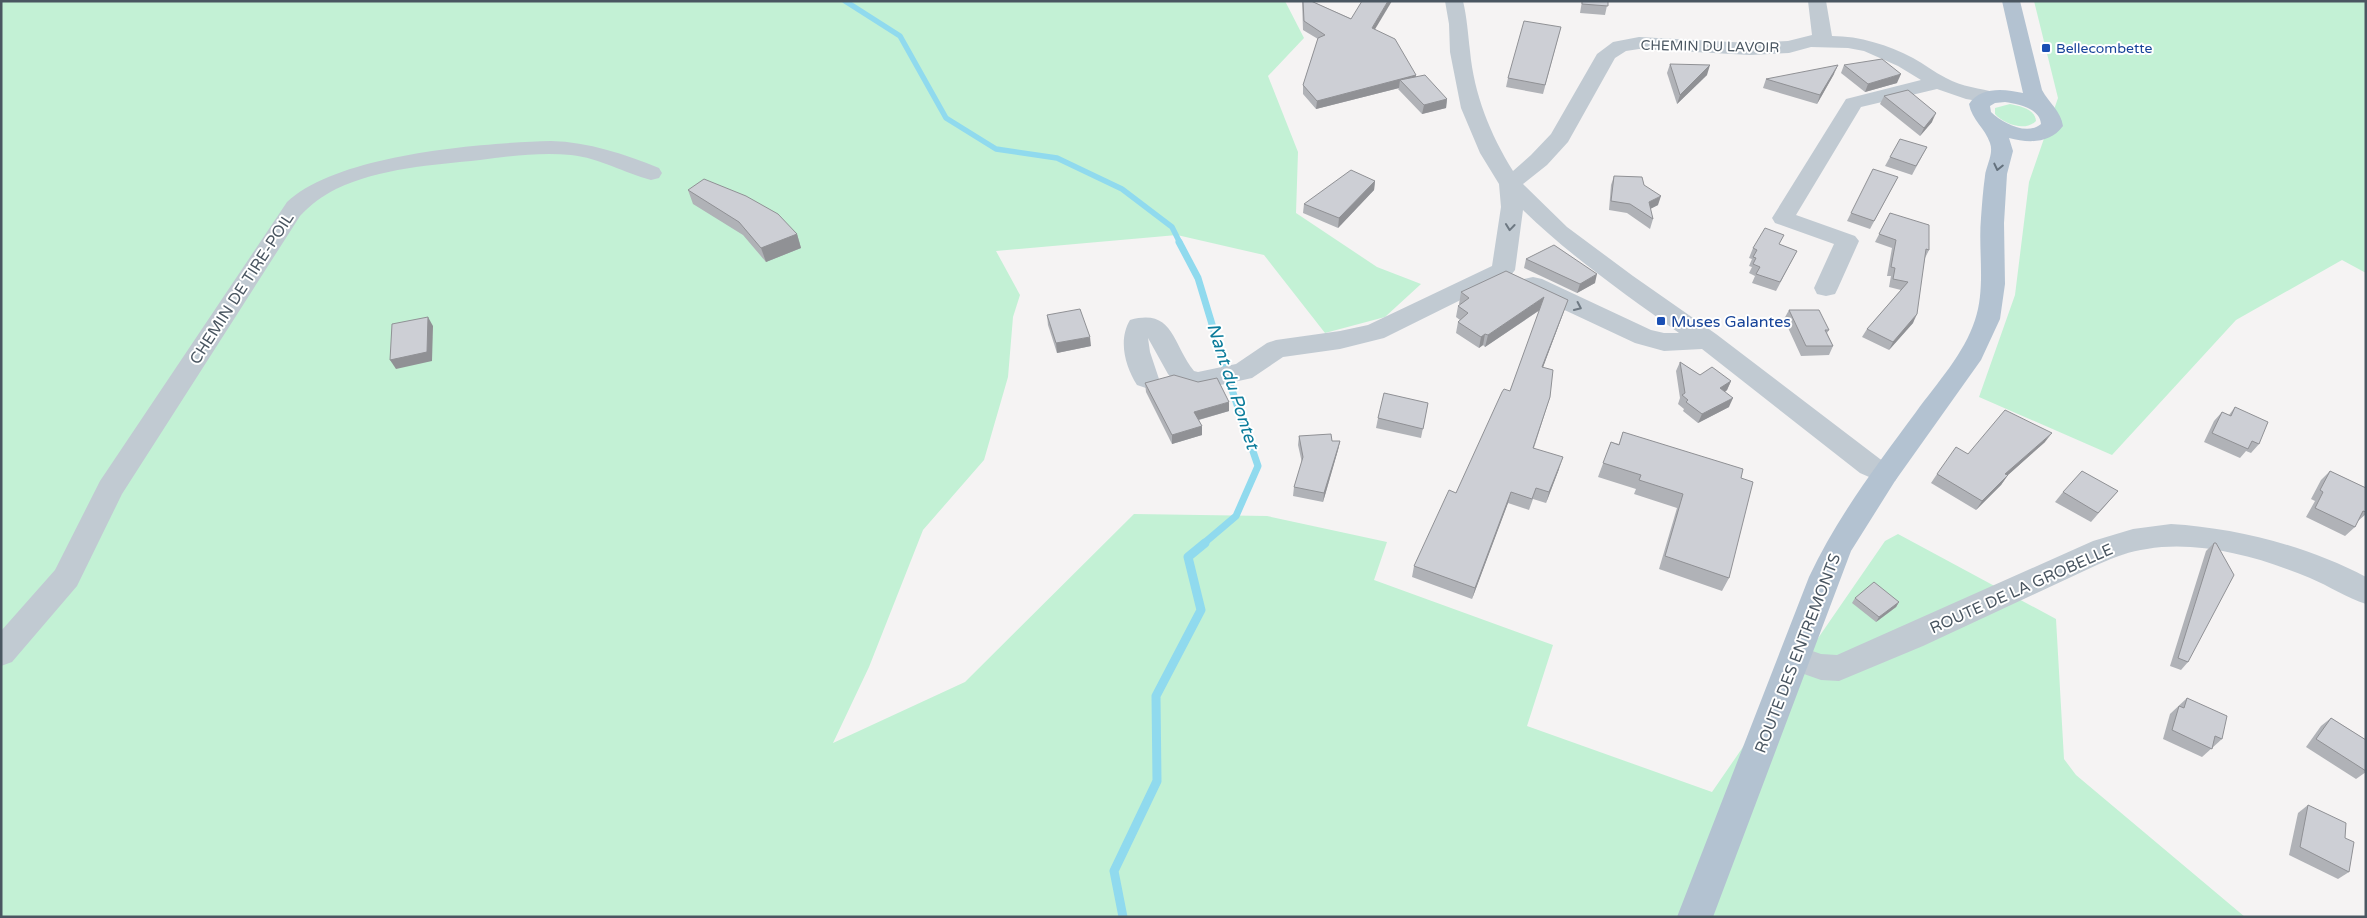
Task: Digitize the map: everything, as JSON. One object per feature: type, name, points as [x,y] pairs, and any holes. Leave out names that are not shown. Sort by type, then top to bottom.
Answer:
[{"type":"main road","name":"ROUTE DES ENTREMONTS","points":[[1994,214],[2020,155],[2029,142],[2038,134],[2049,130],[2052,122],[2035,97],[2011,1]]},
{"type":"main road","name":"ROUTE DES ENTREMONTS","points":[[1695,917],[1796,658],[1824,577],[1835,554],[1886,474],[1972,354],[1988,319],[1993,284],[1996,174],[2002,151],[2001,143],[1979,111],[1979,104],[2012,86],[2022,51]]},
{"type":"main road","points":[[1993,97],[2024,100],[2041,108]]},
{"type":"main road","points":[[1987,121],[2018,134],[2038,134]]},
{"type":"street","points":[[1454,1],[1459,24],[1460,52],[1471,108],[1491,153],[1510,184],[1559,232],[1624,282],[1707,340],[1832,438],[1870,466],[1886,474]]},
{"type":"street","points":[[1817,1],[1823,41]]},
{"type":"street","name":"CHEMIN DU LAVOIR","points":[[1510,184],[1539,160],[1560,137],[1608,54],[1620,46],[1639,44],[1750,50],[1789,47],[1810,41],[1848,42],[1870,47],[1906,62],[1939,83],[1956,99],[1987,121]]},
{"type":"street","points":[[1826,288],[1846,241],[1783,218],[1853,103],[1897,90],[1939,83]]},
{"type":"street","name":"CHEMIN DU LAVOIR","points":[[1939,83],[1966,93],[1993,97]]},
{"type":"street","name":"CHEMIN DE TIRE-POIL","points":[[1,653],[66,578],[110,489],[290,212],[302,199],[333,182],[384,167],[472,154],[534,148],[581,149],[620,160],[651,173]]},
{"type":"street","points":[[1503,270],[1512,206],[1510,184]]},
{"type":"street","points":[[1503,270],[1644,337],[1664,342],[1707,340]]},
{"type":"street","points":[[1146,379],[1137,351],[1136,330],[1139,326],[1144,325],[1155,328],[1177,368],[1186,378],[1198,382],[1243,372],[1276,349],[1340,340],[1375,332],[1503,270]]},
{"type":"street","name":"ROUTE DE LA GROBELLE","points":[[1796,658],[1821,667],[1839,668],[2096,553],[2149,536],[2208,539],[2246,546],[2319,569],[2366,592]]},
{"type":"green space","points":[[1,1],[1285,1],[1304,38],[1268,76],[1298,152],[1296,213],[1377,267],[1421,284],[1385,317],[1325,333],[1264,255],[1177,235],[996,251],[1020,295],[1013,317],[1008,377],[984,460],[923,530],[869,667],[833,743],[965,682],[1134,514],[1267,516],[1387,542],[1374,580],[1553,645],[1527,726],[1712,792],[1885,541],[1898,534],[2056,619],[2064,759],[2076,775],[2245,917],[1,917]]},
{"type":"green space","points":[[2034,1],[2366,1],[2366,273],[2342,260],[2236,320],[2112,455],[1979,397],[2015,295],[2029,182],[2058,98]]},
{"type":"green space","points":[[2010,104],[2030,111],[2036,121],[2026,126],[2009,124],[1995,114],[1995,108]]},
{"type":"building","points":[[1303,1],[1311,1],[1351,19],[1362,1],[1388,1],[1372,28],[1395,39],[1416,75],[1317,101],[1303,85],[1318,38],[1325,35],[1304,21]]},
{"type":"building","points":[[1582,1],[1608,1],[1608,6],[1582,4]]},
{"type":"building","points":[[1524,21],[1561,27],[1545,85],[1508,78]]},
{"type":"building","points":[[1882,59],[1901,74],[1868,84],[1844,65]]},
{"type":"building","points":[[1670,64],[1710,65],[1680,95]]},
{"type":"building","points":[[1838,65],[1820,95],[1766,79]]},
{"type":"building","points":[[1425,75],[1447,99],[1424,105],[1400,80]]},
{"type":"building","points":[[1908,90],[1936,113],[1924,128],[1884,96]]},
{"type":"building","points":[[1900,139],[1927,147],[1916,166],[1890,157]]},
{"type":"building","points":[[1873,169],[1898,177],[1874,221],[1851,213]]},
{"type":"building","points":[[1351,170],[1375,181],[1339,218],[1304,204]]},
{"type":"building","points":[[1614,176],[1642,177],[1644,185],[1661,196],[1649,202],[1653,219],[1630,204],[1611,201]]},
{"type":"building","points":[[704,179],[746,196],[778,214],[797,234],[761,248],[739,222],[688,190]]},
{"type":"building","points":[[1890,213],[1929,225],[1929,250],[1926,249],[1917,314],[1893,342],[1867,329],[1908,282],[1893,279],[1895,268],[1891,267],[1896,240],[1879,234]]},
{"type":"building","points":[[1765,228],[1784,235],[1779,244],[1797,251],[1780,282],[1756,274],[1760,267],[1753,264],[1756,258],[1753,257],[1757,250],[1753,248]]},
{"type":"building","points":[[1554,245],[1597,274],[1580,284],[1526,259]]},
{"type":"building","points":[[1506,271],[1568,300],[1542,367],[1553,370],[1550,397],[1533,448],[1563,457],[1549,492],[1536,488],[1532,499],[1511,492],[1475,588],[1414,566],[1449,490],[1456,493],[1502,392],[1504,389],[1510,391],[1544,297],[1488,335],[1485,334],[1481,337],[1458,322],[1468,313],[1458,306],[1469,298],[1461,292]]},
{"type":"building","points":[[1080,309],[1090,337],[1056,343],[1047,315]]},
{"type":"building","points":[[1789,310],[1819,310],[1829,330],[1825,330],[1833,346],[1806,346]]},
{"type":"building","points":[[428,317],[427,352],[390,360],[392,324]]},
{"type":"building","points":[[1680,362],[1700,375],[1712,367],[1731,381],[1720,388],[1733,398],[1702,414],[1686,402],[1688,400],[1682,395],[1685,393]]},
{"type":"building","points":[[1174,375],[1198,382],[1217,378],[1229,402],[1194,412],[1202,426],[1172,435],[1145,383]]},
{"type":"building","points":[[1384,393],[1428,403],[1423,429],[1378,418]]},
{"type":"building","points":[[2235,407],[2268,422],[2259,444],[2252,441],[2248,449],[2212,433],[2222,412],[2231,416]]},
{"type":"building","points":[[2005,410],[2052,433],[2005,474],[2008,475],[1982,501],[1937,474],[1956,447],[1968,454]]},
{"type":"building","points":[[1623,432],[1743,469],[1741,478],[1753,482],[1729,578],[1665,556],[1683,494],[1639,480],[1641,475],[1603,463],[1611,442],[1619,445]]},
{"type":"building","points":[[1331,434],[1332,441],[1340,441],[1324,493],[1294,487],[1303,457],[1299,436]]},
{"type":"building","points":[[2082,471],[2118,491],[2098,513],[2063,492]]},
{"type":"building","points":[[2330,471],[2366,488],[2366,512],[2363,511],[2355,527],[2315,508],[2323,492],[2320,490]]},
{"type":"building","points":[[2214,543],[2216,543],[2234,575],[2188,662],[2178,658]]},
{"type":"building","points":[[1874,582],[1899,602],[1879,617],[1855,598]]},
{"type":"building","points":[[2187,698],[2227,716],[2222,739],[2215,736],[2212,749],[2172,730],[2179,706],[2184,708]]},
{"type":"building","points":[[2331,718],[2366,740],[2366,771],[2316,739]]},
{"type":"building","points":[[2308,805],[2346,823],[2345,838],[2354,842],[2349,872],[2300,847]]},
{"type":"waterway","name":"Nant du Pontet","points":[[845,1],[900,36],[946,118],[996,149],[1057,158],[1122,189],[1172,227],[1180,243]]},
{"type":"waterway","name":"Nant du Pontet","points":[[1179,242],[1198,278],[1231,387],[1258,466],[1236,516],[1203,544]]},
{"type":"waterway","name":"Nant du Pontet","points":[[1123,917],[1114,871],[1157,781],[1156,696],[1201,610],[1188,557],[1205,543]]},
{"type":"place","name":"Bellecombette","points":[[2046,48]]},
{"type":"place","name":"Muses Galantes","points":[[1661,321]]}]
